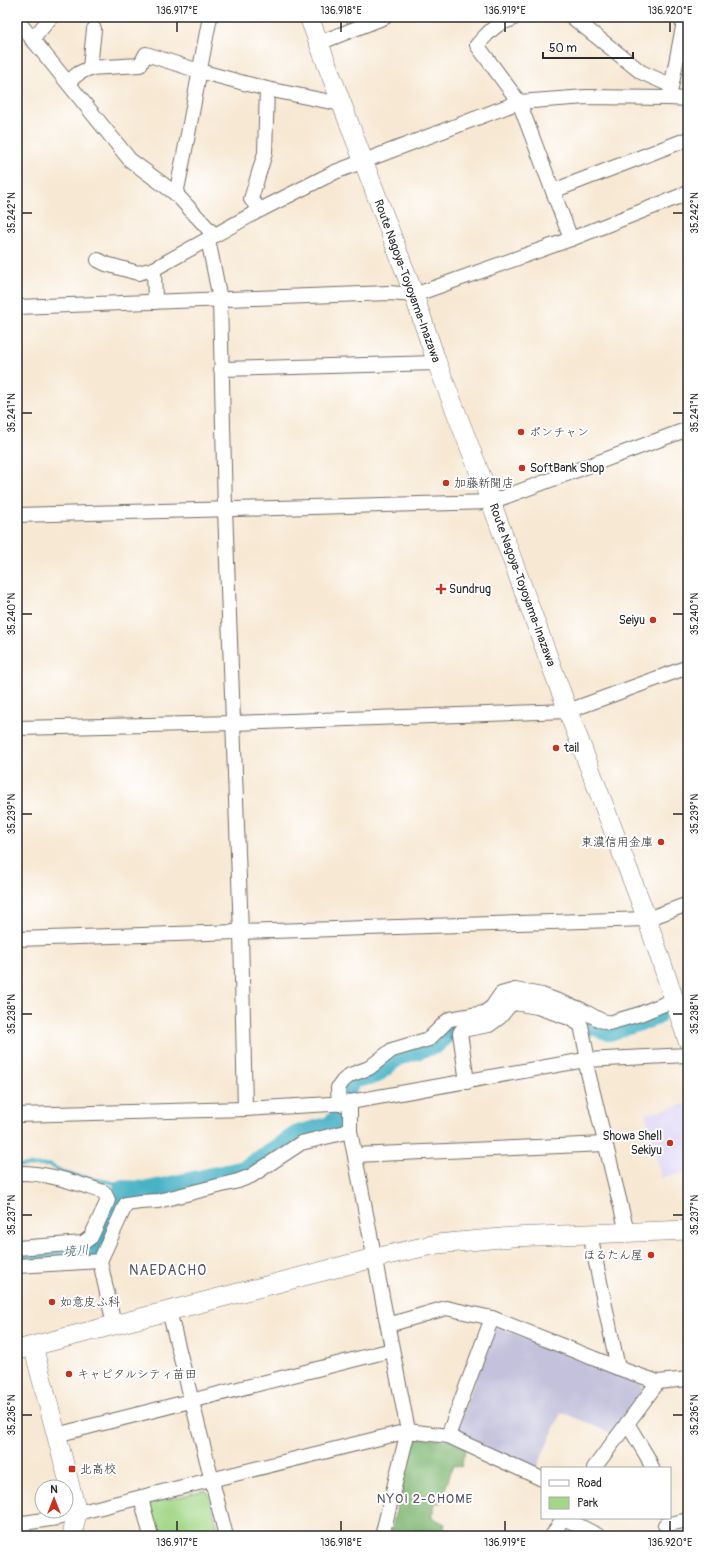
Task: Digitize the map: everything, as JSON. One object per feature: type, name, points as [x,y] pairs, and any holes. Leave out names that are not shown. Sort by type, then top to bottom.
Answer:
[{"type":"main road","name":"Route Nagoya-Toyoyama-Inazawa","points":[[309,17],[414,296],[437,363],[491,502],[647,919],[674,1000],[684,1016],[688,1041]]},
{"type":"main road","points":[[72,1536],[77,1513],[56,1436],[25,1348],[374,1258],[437,1244],[512,1237],[688,1230]]},
{"type":"street","points":[[32,40],[51,17]]},
{"type":"street","points":[[176,194],[188,138],[210,17]]},
{"type":"street","points":[[318,43],[385,17]]},
{"type":"street","points":[[515,17],[510,21],[502,22],[477,45],[519,102],[571,239]]},
{"type":"street","points":[[572,17],[641,72],[670,91],[688,99]]},
{"type":"street","points":[[670,91],[685,17]]},
{"type":"street","points":[[17,20],[130,160],[176,194],[211,237],[220,299],[225,509],[234,722],[245,1109]]},
{"type":"street","points":[[90,68],[94,29]]},
{"type":"street","points":[[68,82],[79,72],[90,68],[140,65],[146,54],[199,71],[267,89],[341,104]]},
{"type":"street","points":[[260,210],[251,199],[265,153],[267,89]]},
{"type":"street","points":[[98,260],[106,264],[138,273],[154,269],[260,210],[335,172],[519,102],[670,91]]},
{"type":"street","points":[[553,191],[688,139]]},
{"type":"street","points":[[17,302],[17,307],[389,293],[414,296],[571,239],[688,194]]},
{"type":"street","points":[[154,269],[155,302]]},
{"type":"street","points":[[221,369],[437,363]]},
{"type":"street","points":[[17,515],[491,502],[688,429]]},
{"type":"street","points":[[17,728],[568,711],[688,667]]},
{"type":"street","points":[[17,939],[647,919],[688,904]]},
{"type":"street","points":[[379,1535],[408,1432],[355,1155],[344,1103],[338,1088],[343,1080],[350,1075],[370,1068],[392,1050],[429,1039],[450,1019],[484,1013],[492,1007],[501,994],[515,990],[542,995],[580,1009],[600,1020],[609,1023],[640,1014],[674,1000]]},
{"type":"street","points":[[467,1082],[460,1033],[462,1030],[489,1025],[500,1017],[509,1006],[515,1003],[537,1007],[570,1018],[581,1025],[586,1060],[627,1232]]},
{"type":"street","points":[[17,1115],[245,1109],[344,1103],[586,1060],[688,1055]]},
{"type":"street","points":[[114,1325],[100,1261],[126,1204],[158,1201],[238,1182],[251,1176],[301,1143],[350,1131]]},
{"type":"street","points":[[355,1155],[606,1144]]},
{"type":"street","points":[[17,1173],[33,1172],[80,1184],[104,1192],[108,1200],[91,1237],[83,1243],[17,1248]]},
{"type":"street","points":[[590,1234],[618,1368]]},
{"type":"street","points":[[17,1266],[100,1261]]},
{"type":"street","points":[[388,1325],[446,1308],[492,1318],[618,1368],[658,1382],[688,1379]]},
{"type":"street","points":[[169,1311],[226,1536]]},
{"type":"street","points":[[448,1436],[492,1318]]},
{"type":"street","points":[[56,1436],[392,1350]]},
{"type":"street","points":[[595,1467],[658,1382]]},
{"type":"street","points":[[627,1424],[648,1458],[652,1467]]},
{"type":"street","points":[[17,1524],[57,1518],[408,1432],[448,1436],[541,1478]]},
{"type":"street","points":[[140,1498],[151,1536]]},
{"type":"street","points":[[552,1536],[562,1519]]},
{"type":"street","points":[[565,1519],[599,1536]]},
{"type":"street","points":[[663,1526],[688,1520]]},
{"type":"shaded area","name":"Showa Shell Sekiyu","points":[[686,1104],[688,1112],[688,1172],[661,1178],[646,1114]]},
{"type":"shaded area","points":[[499,1327],[641,1384],[643,1392],[611,1433],[561,1412],[536,1470],[455,1434],[493,1330]]},
{"type":"green space","points":[[413,1438],[449,1440],[466,1448],[461,1467],[453,1465],[441,1503],[436,1502],[431,1517],[445,1524],[441,1536],[435,1536],[415,1530],[412,1536],[390,1536]]},
{"type":"green space","points":[[205,1490],[208,1492],[220,1536],[155,1536],[148,1510],[150,1504]]},
{"type":"green space","points":[[415,1530],[435,1536],[413,1536]]},
{"type":"waterway","points":[[560,1007],[571,1010],[592,1024],[609,1030],[655,1015]]},
{"type":"waterway","points":[[345,1095],[346,1085],[355,1077],[375,1073],[397,1055],[435,1043],[452,1026],[487,1019]]},
{"type":"waterway","name":"境川","points":[[17,1256],[95,1250],[123,1191],[148,1192],[245,1171],[298,1136],[330,1127],[339,1120]]},
{"type":"waterway","points":[[17,1166],[50,1165],[65,1173],[119,1184],[123,1191]]},
{"type":"place","name":"ポンチャン","points":[[521,432]]},
{"type":"place","name":"SoftBank Shop","points":[[522,468]]},
{"type":"place","name":"加藤新聞店","points":[[446,483]]},
{"type":"place","name":"Sundrug","points":[[441,589]]},
{"type":"place","name":"Seiyu","points":[[653,620]]},
{"type":"place","name":"tail","points":[[556,748]]},
{"type":"place","name":"東濃信用金庫","points":[[661,842]]},
{"type":"place","name":"Showa Shell Sekiyu","points":[[670,1143]]},
{"type":"place","name":"ほるたん屋","points":[[651,1255]]},
{"type":"place","name":"如意皮ふ科","points":[[52,1302]]},
{"type":"place","name":"キャピタルシティ苗田","points":[[69,1374]]},
{"type":"place","name":"北高校","points":[[72,1469]]},
{"type":"district","name":"NAEDACHO","points":[[168,1270]]},
{"type":"district","name":"NYOI 2-CHOME","points":[[425,1499]]}]
